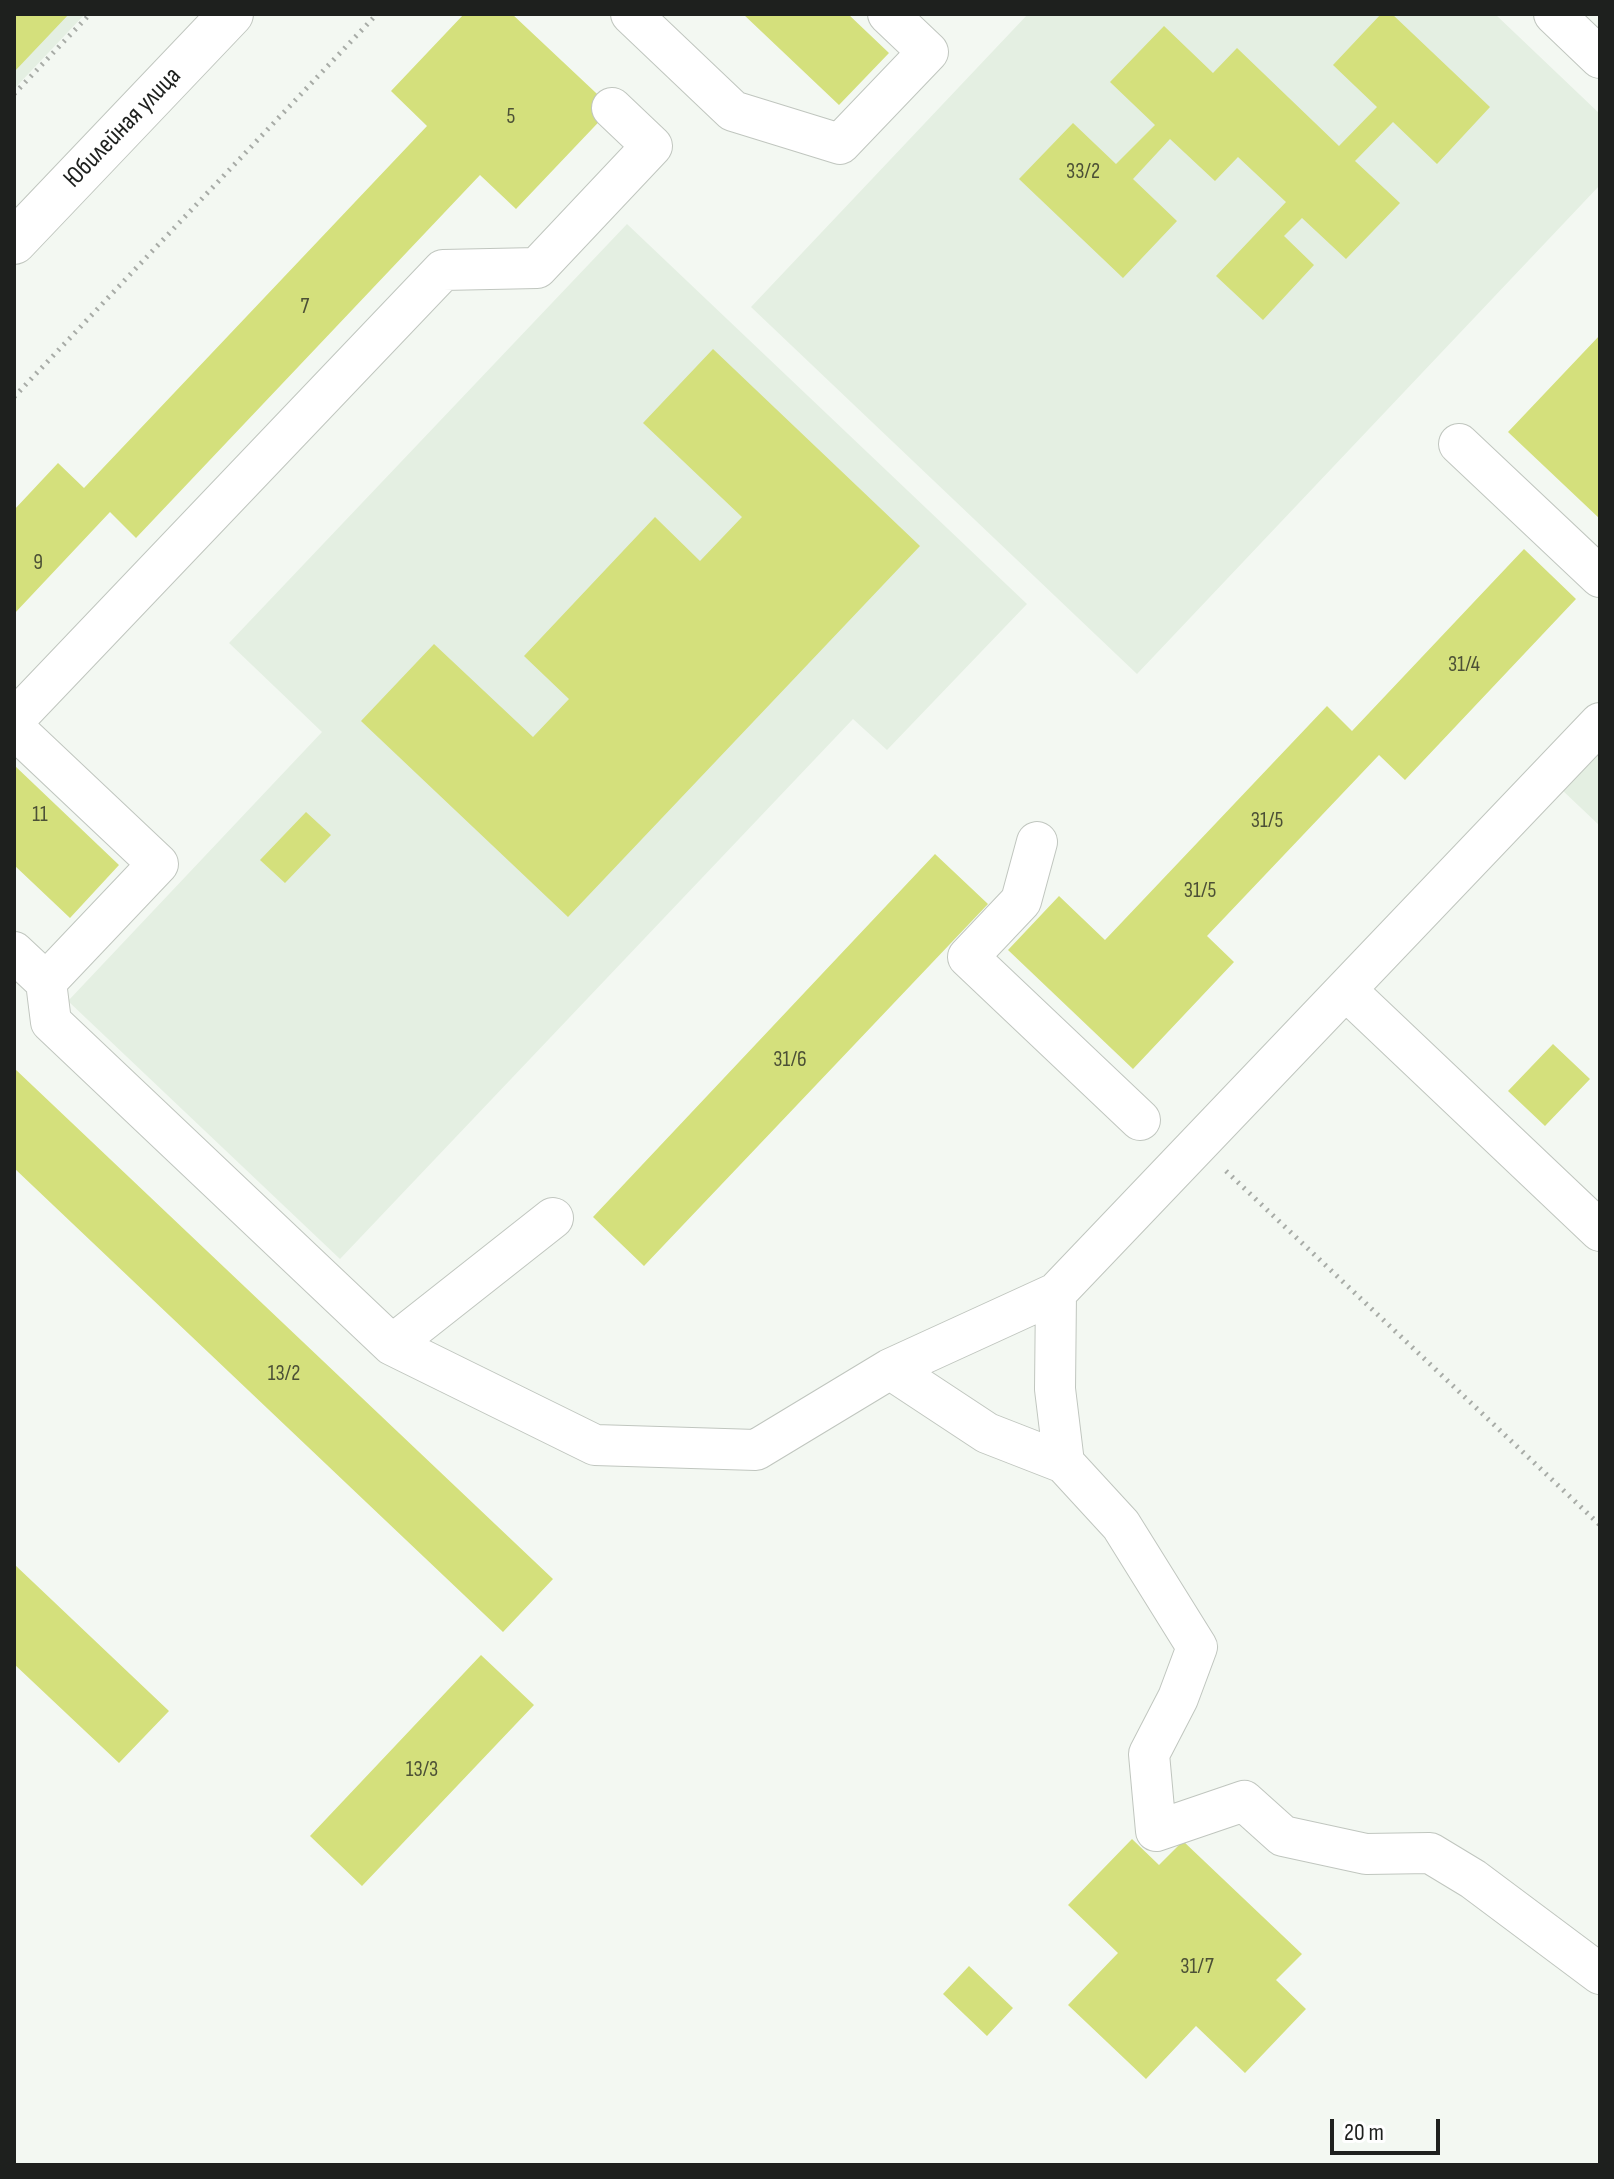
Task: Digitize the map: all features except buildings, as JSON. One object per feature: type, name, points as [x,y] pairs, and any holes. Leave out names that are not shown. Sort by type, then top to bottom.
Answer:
[{"type":"main road","name":"Юбилейная улица","points":[[14,242],[231,14]]},
{"type":"lane","points":[[631,14],[733,111],[840,144],[928,52],[888,14]]},
{"type":"lane","points":[[1554,14],[1600,58]]},
{"type":"lane","points":[[14,720],[443,270],[537,268],[652,146],[612,108]]},
{"type":"lane","points":[[1459,444],[1600,577]]},
{"type":"lane","points":[[14,952],[46,982],[51,1022],[392,1345],[595,1445],[756,1450],[890,1369],[1056,1293],[1600,723]]},
{"type":"lane","points":[[14,728],[158,864],[46,982]]},
{"type":"lane","points":[[1037,842],[1021,901],[968,957],[1140,1120]]},
{"type":"lane","points":[[1347,991],[1600,1231]]},
{"type":"lane","points":[[392,1345],[553,1218]]},
{"type":"lane","points":[[1056,1293],[1055,1389],[1064,1463]]},
{"type":"lane","points":[[890,1369],[987,1433],[1064,1463],[1121,1525],[1197,1647],[1178,1698],[1149,1754],[1156,1831],[1244,1801],[1283,1836],[1366,1854],[1430,1853],[1473,1879],[1600,1974]]},
{"type":"path","points":[[14,94],[90,14]]},
{"type":"path","points":[[14,397],[377,14]]},
{"type":"path","points":[[1198,1144],[1600,1525]]},
{"type":"shaded area","points":[[14,14],[85,14],[14,89]]},
{"type":"shaded area","points":[[1028,14],[1495,14],[1600,114],[1600,185],[1137,674],[751,307]]},
{"type":"shaded area","points":[[627,224],[1027,604],[887,750],[853,719],[340,1259],[68,1001],[322,732],[229,643]]},
{"type":"shaded area","points":[[1600,748],[1600,826],[1561,789]]}]
